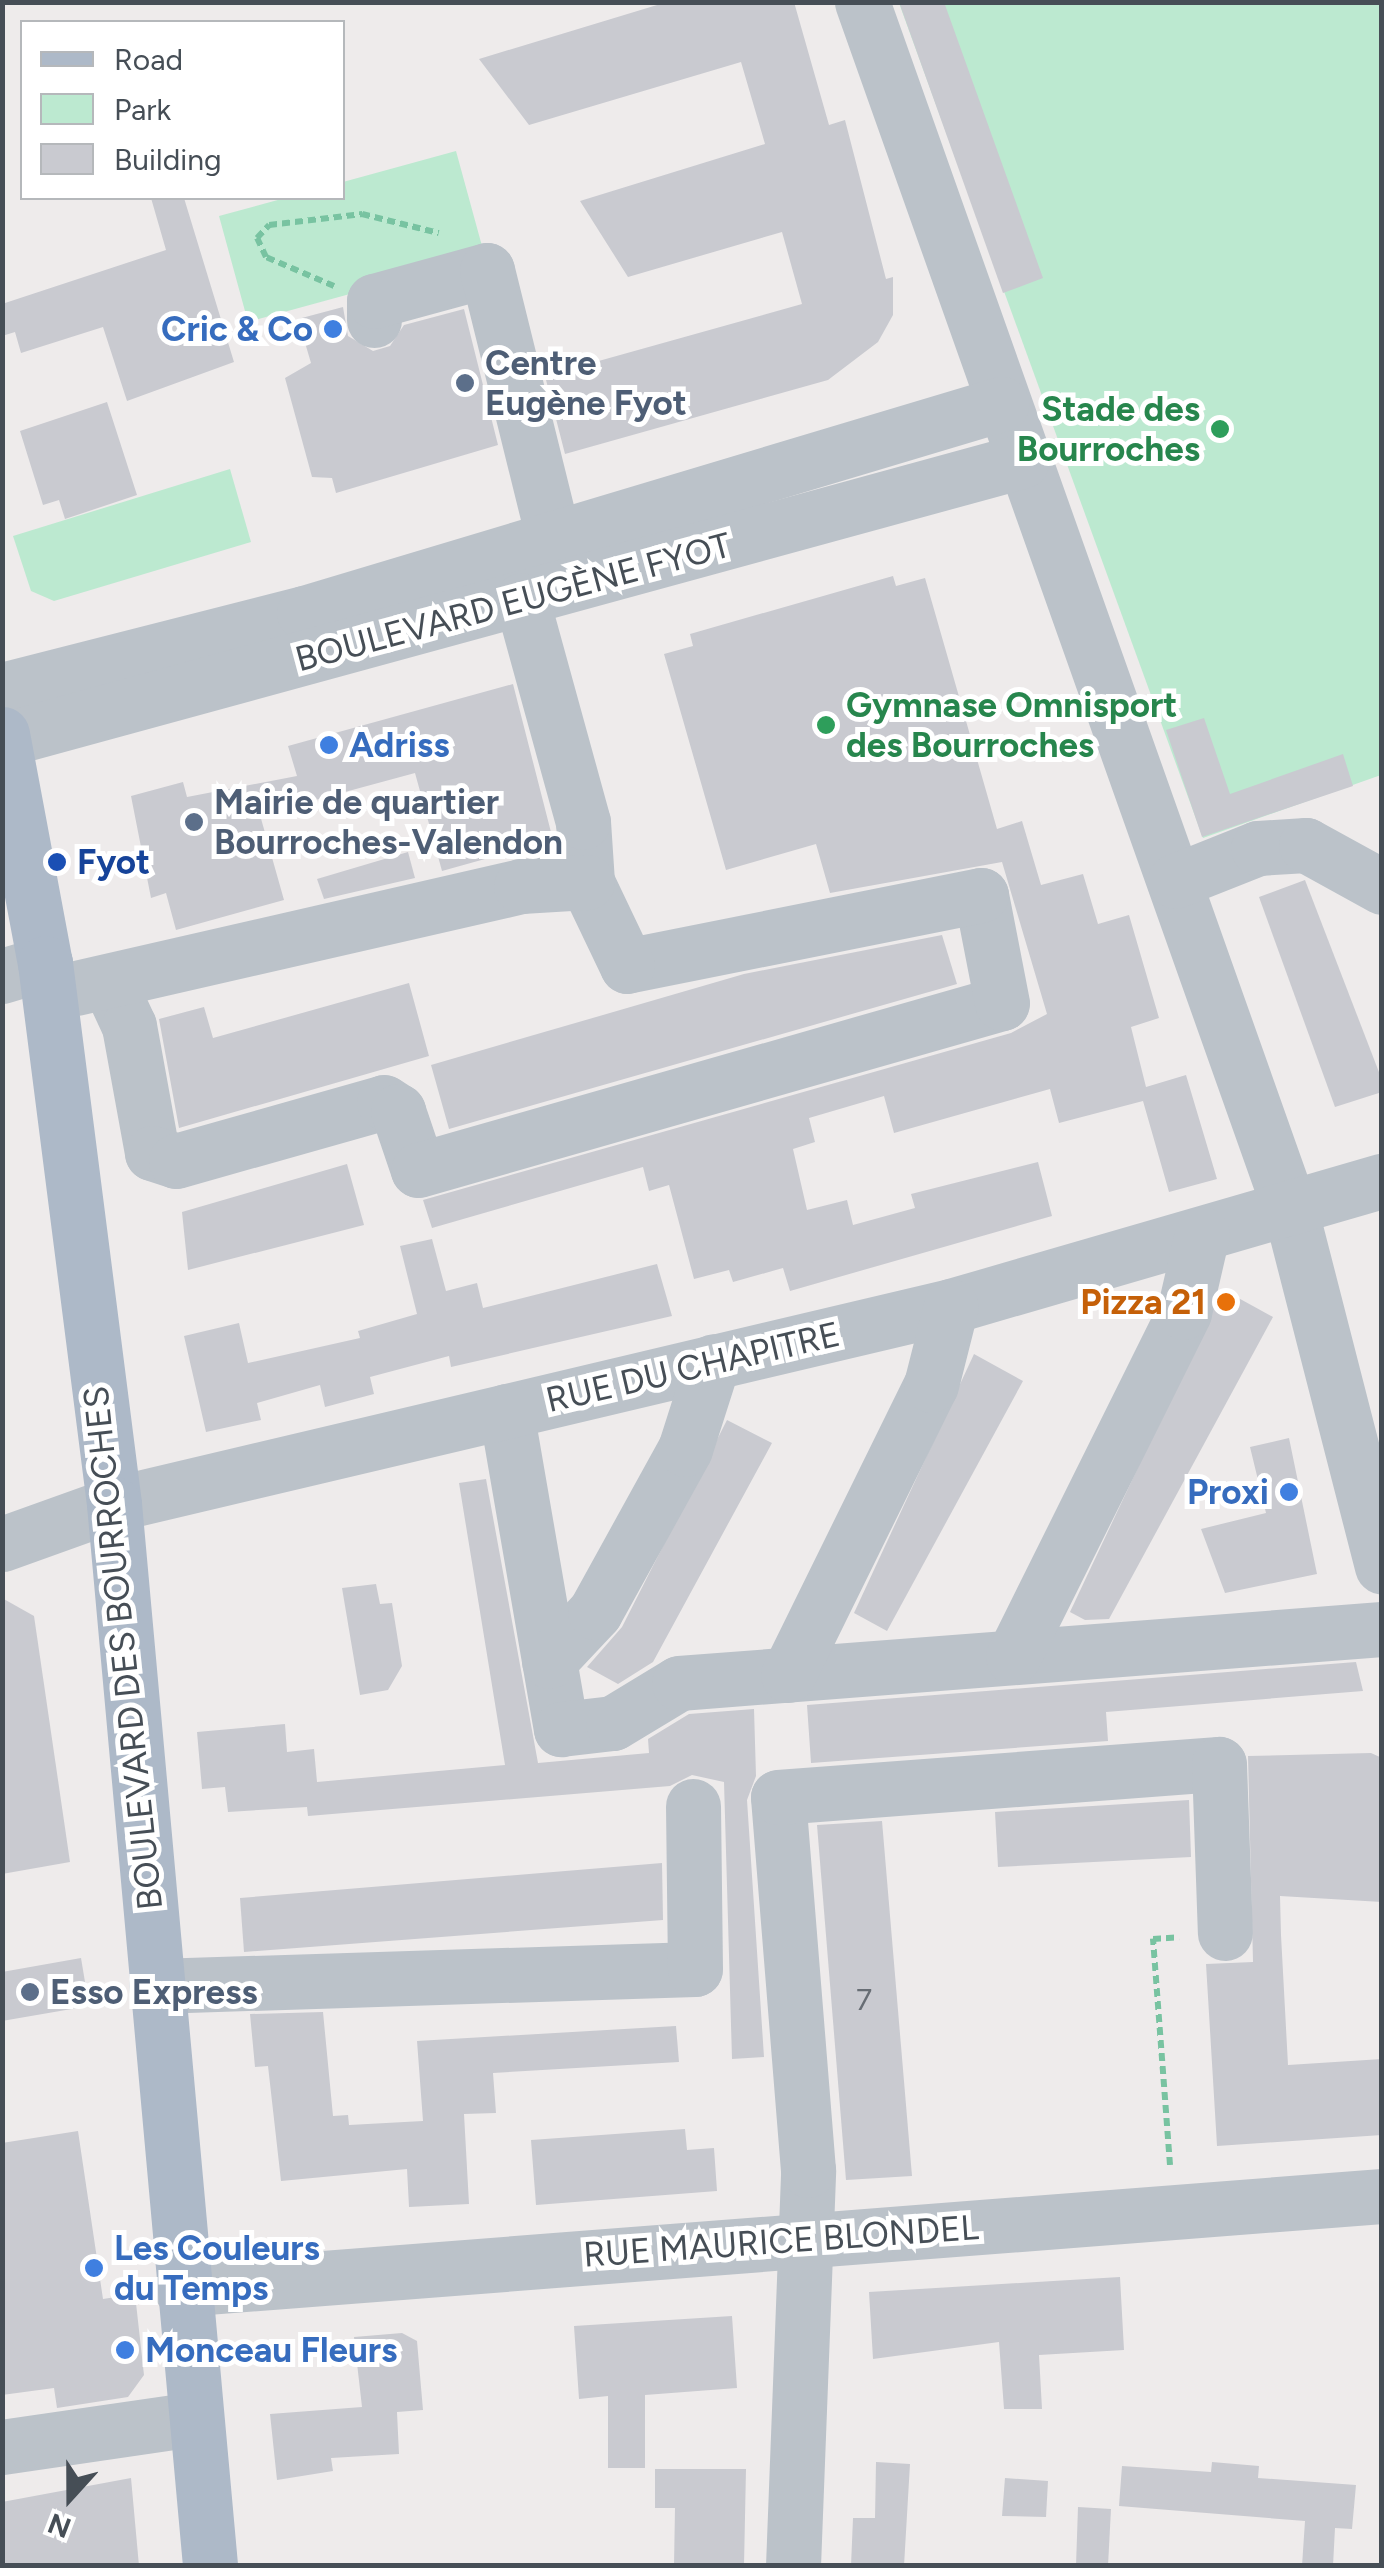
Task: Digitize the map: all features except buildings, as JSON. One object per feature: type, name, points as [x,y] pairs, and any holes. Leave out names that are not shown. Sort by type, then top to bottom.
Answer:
[{"type":"main road","name":"BOULEVARD DES BOURROCHES","points":[[3,738],[32,977],[114,1504],[181,2289],[210,2566]]},
{"type":"street","points":[[862,2],[1000,404],[1175,881],[1291,1212],[1382,1567]]},
{"type":"street","points":[[374,310],[487,270],[554,537]]},
{"type":"street","name":"BOULEVARD EUGÈNE FYOT","points":[[2,690],[554,537],[1000,404]]},
{"type":"street","name":"BOULEVARD EUGÈNE FYOT","points":[[3,738],[1022,461]]},
{"type":"street","points":[[109,983],[129,1026],[152,1153],[176,1162],[384,1102],[398,1111],[418,1170],[1002,1004],[981,895],[626,966],[587,882],[583,822],[522,600]]},
{"type":"street","points":[[1175,881],[1258,848],[1306,845],[1382,887]]},
{"type":"street","points":[[32,977],[109,983],[522,886],[587,882]]},
{"type":"street","name":"RUE DU CHAPITRE","points":[[2,1544],[114,1504],[951,1306],[1291,1212],[1382,1181]]},
{"type":"street","points":[[1013,1657],[1184,1312],[1202,1234]]},
{"type":"street","points":[[788,1675],[930,1386],[951,1306]]},
{"type":"street","points":[[549,1661],[604,1596],[685,1449],[714,1361]]},
{"type":"street","points":[[506,1411],[561,1729],[613,1723],[680,1683],[1382,1629]]},
{"type":"street","points":[[794,2566],[799,2241],[808,2170],[778,1796],[1219,1764],[1225,1933]]},
{"type":"street","points":[[156,1986],[696,1969],[693,1806]]},
{"type":"street","name":"RUE MAURICE BLONDEL","points":[[181,2289],[1382,2196]]},
{"type":"street","points":[[2,2447],[196,2419]]},
{"type":"path","points":[[374,310],[266,257],[256,238],[269,225],[362,214],[425,224],[487,270]]},
{"type":"path","points":[[1174,2212],[1153,1939],[1225,1933]]},
{"type":"green space","name":"Stade des Bourroches","points":[[899,3],[1381,3],[1381,775],[1203,838]]},
{"type":"green space","points":[[456,151],[485,257],[248,322],[219,216],[278,200],[345,200],[345,181]]},
{"type":"green space","points":[[230,469],[251,542],[54,601],[31,591],[13,536]]},
{"type":"place","name":"Cric & Co","points":[[333,329]]},
{"type":"place","name":"Centre Eugène Fyot","points":[[465,383]]},
{"type":"place","name":"Stade des Bourroches","points":[[1220,429]]},
{"type":"place","name":"Gymnase Omnisport des Bourroches","points":[[826,725]]},
{"type":"place","name":"Adriss","points":[[329,745]]},
{"type":"place","name":"Mairie de quartier Bourroches-Valendon","points":[[194,822]]},
{"type":"place","name":"Fyot","points":[[57,862]]},
{"type":"place","name":"Pizza 21","points":[[1226,1302]]},
{"type":"place","name":"Proxi","points":[[1289,1492]]},
{"type":"place","name":"Esso Express","points":[[30,1992]]},
{"type":"place","name":"Les Couleurs du Temps","points":[[94,2268]]},
{"type":"place","name":"Monceau Fleurs","points":[[125,2350]]}]
